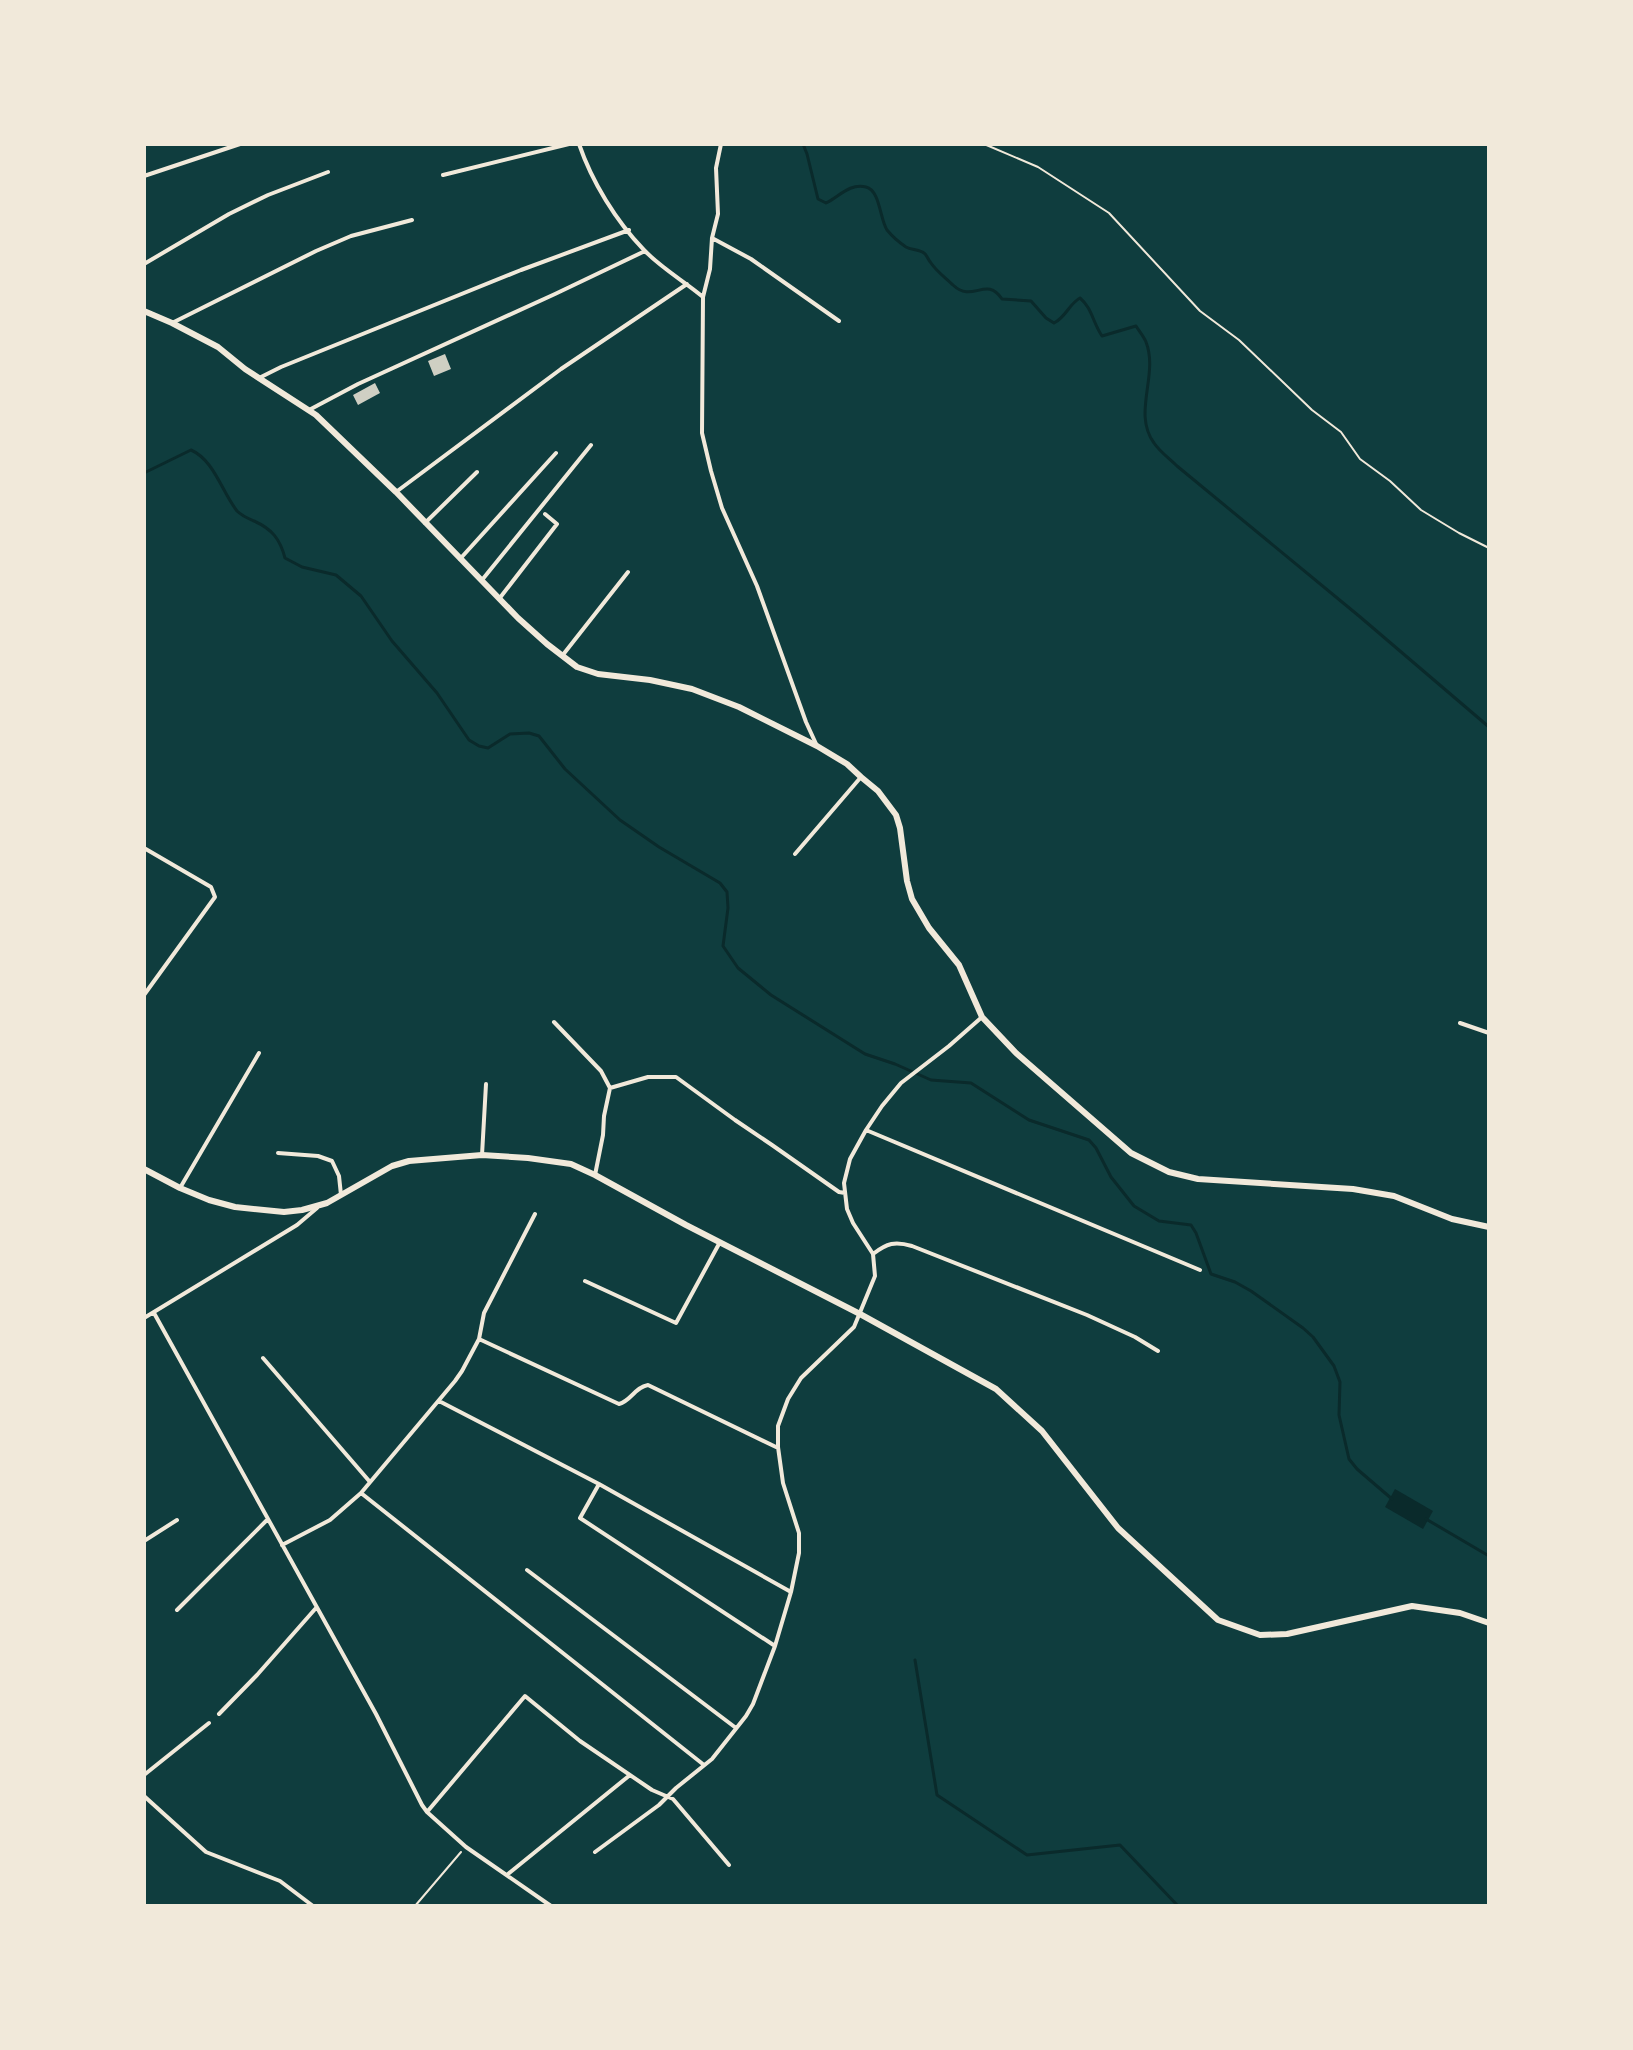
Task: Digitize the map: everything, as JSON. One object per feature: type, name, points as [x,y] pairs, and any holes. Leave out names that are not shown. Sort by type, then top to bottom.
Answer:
[{"type":"street","points":[[144,176],[240,144]]},
{"type":"street","points":[[443,175],[569,144]]},
{"type":"street","points":[[579,144],[586,164],[614,212],[645,251],[703,297]]},
{"type":"street","points":[[721,144],[716,168],[718,214],[703,297],[702,433],[722,508],[757,586],[817,746]]},
{"type":"street","points":[[144,264],[229,214],[328,172]]},
{"type":"street","points":[[172,323],[316,251],[351,236],[412,220]]},
{"type":"street","points":[[259,378],[629,230]]},
{"type":"street","points":[[712,238],[751,259],[839,321]]},
{"type":"street","points":[[309,410],[358,384],[645,251]]},
{"type":"street","points":[[396,492],[561,369],[687,284]]},
{"type":"street","points":[[144,311],[218,347],[316,415],[396,492],[499,599],[577,667],[598,674],[692,689],[739,707],[847,764],[878,791],[896,815],[912,899],[929,928],[959,965],[982,1017],[1016,1053],[1131,1153],[1169,1172],[1198,1179],[1353,1189],[1394,1196],[1452,1219],[1489,1227]]},
{"type":"street","points":[[481,581],[591,445]]},
{"type":"street","points":[[460,559],[556,453]]},
{"type":"street","points":[[425,523],[477,472]]},
{"type":"street","points":[[499,599],[557,524],[545,514]]},
{"type":"street","points":[[562,656],[628,572]]},
{"type":"street","points":[[795,854],[861,777]]},
{"type":"street","points":[[144,848],[211,887],[215,897],[144,995]]},
{"type":"street","points":[[595,1852],[669,1797],[704,1766],[726,1743],[753,1704],[775,1646],[799,1553],[799,1533],[783,1483],[778,1426],[793,1390],[808,1369],[854,1327],[875,1276],[873,1254],[847,1209],[844,1183],[850,1159],[882,1106],[901,1083],[982,1017]]},
{"type":"street","points":[[554,1022],[601,1071],[610,1088],[595,1175]]},
{"type":"street","points":[[1460,1023],[1489,1033]]},
{"type":"street","points":[[180,1188],[259,1053]]},
{"type":"street","points":[[610,1088],[648,1077],[676,1077],[839,1192],[845,1193]]},
{"type":"street","points":[[482,1155],[486,1084]]},
{"type":"street","points":[[866,1130],[1200,1270]]},
{"type":"street","points":[[278,1153],[318,1156],[332,1161],[339,1176],[341,1195]]},
{"type":"street","points":[[144,1169],[209,1200],[253,1210],[284,1212],[319,1206],[397,1164],[482,1155],[571,1164],[860,1314],[996,1389],[1042,1431],[1118,1528],[1218,1620],[1260,1635],[1287,1634],[1412,1606],[1460,1613],[1489,1623]]},
{"type":"street","points":[[144,1318],[297,1225],[319,1206]]},
{"type":"street","points":[[282,1545],[330,1520],[361,1493],[462,1371],[479,1339],[484,1313],[535,1214]]},
{"type":"street","points":[[585,1281],[676,1323],[720,1242]]},
{"type":"street","points":[[873,1254],[891,1243],[912,1246],[1087,1315],[1158,1351]]},
{"type":"street","points":[[154,1313],[427,1812],[466,1847],[551,1906]]},
{"type":"street","points":[[479,1339],[619,1404],[648,1385],[778,1447]]},
{"type":"street","points":[[263,1358],[370,1482]]},
{"type":"street","points":[[439,1401],[599,1484],[791,1592]]},
{"type":"street","points":[[599,1484],[580,1518],[775,1646]]},
{"type":"street","points":[[361,1493],[704,1766]]},
{"type":"street","points":[[177,1610],[268,1519]]},
{"type":"street","points":[[144,1541],[177,1520]]},
{"type":"street","points":[[527,1570],[736,1728]]},
{"type":"street","points":[[219,1714],[316,1608]]},
{"type":"street","points":[[427,1812],[525,1696],[580,1741],[652,1790],[673,1799],[729,1865]]},
{"type":"street","points":[[144,1775],[209,1723]]},
{"type":"street","points":[[508,1875],[630,1775]]},
{"type":"street","points":[[144,1796],[206,1852],[280,1881],[313,1906]]},
{"type":"path","points":[[984,144],[1038,167],[1109,213],[1200,311],[1239,340],[1312,410],[1341,432],[1360,459],[1421,510],[1489,548]]},
{"type":"path","points":[[415,1906],[466,1847]]},
{"type":"water","points":[[1395,1489],[1433,1511],[1423,1529],[1385,1507]]},
{"type":"building","points":[[445,354],[451,369],[434,376],[428,361]]},
{"type":"building","points":[[375,383],[380,393],[358,405],[353,395]]},
{"type":"waterway","points":[[803,144],[818,199],[826,203],[854,187],[871,189],[889,232],[906,247],[924,253],[936,269],[960,290],[990,289],[1002,299],[1031,301],[1054,323],[1080,298],[1102,336],[1136,326],[1145,340],[1149,355],[1145,419],[1159,449],[1489,727]]},
{"type":"waterway","points":[[144,473],[191,450],[199,455],[212,469],[237,511],[270,531],[281,545],[285,558],[302,567],[336,575],[361,596],[392,641],[437,693],[469,740],[488,748],[510,734],[539,736],[565,769],[620,820],[720,883],[727,892],[728,908],[723,946],[738,968],[771,995],[865,1054],[931,1080],[971,1083],[1029,1120],[1089,1140],[1111,1177],[1134,1206],[1159,1221],[1191,1225],[1211,1274],[1251,1291],[1313,1337],[1334,1366],[1340,1382],[1339,1415],[1349,1459],[1392,1499]]},
{"type":"waterway","points":[[1426,1519],[1489,1556]]},
{"type":"waterway","points":[[915,1660],[937,1795],[1027,1855],[1120,1845],[1178,1906]]}]
